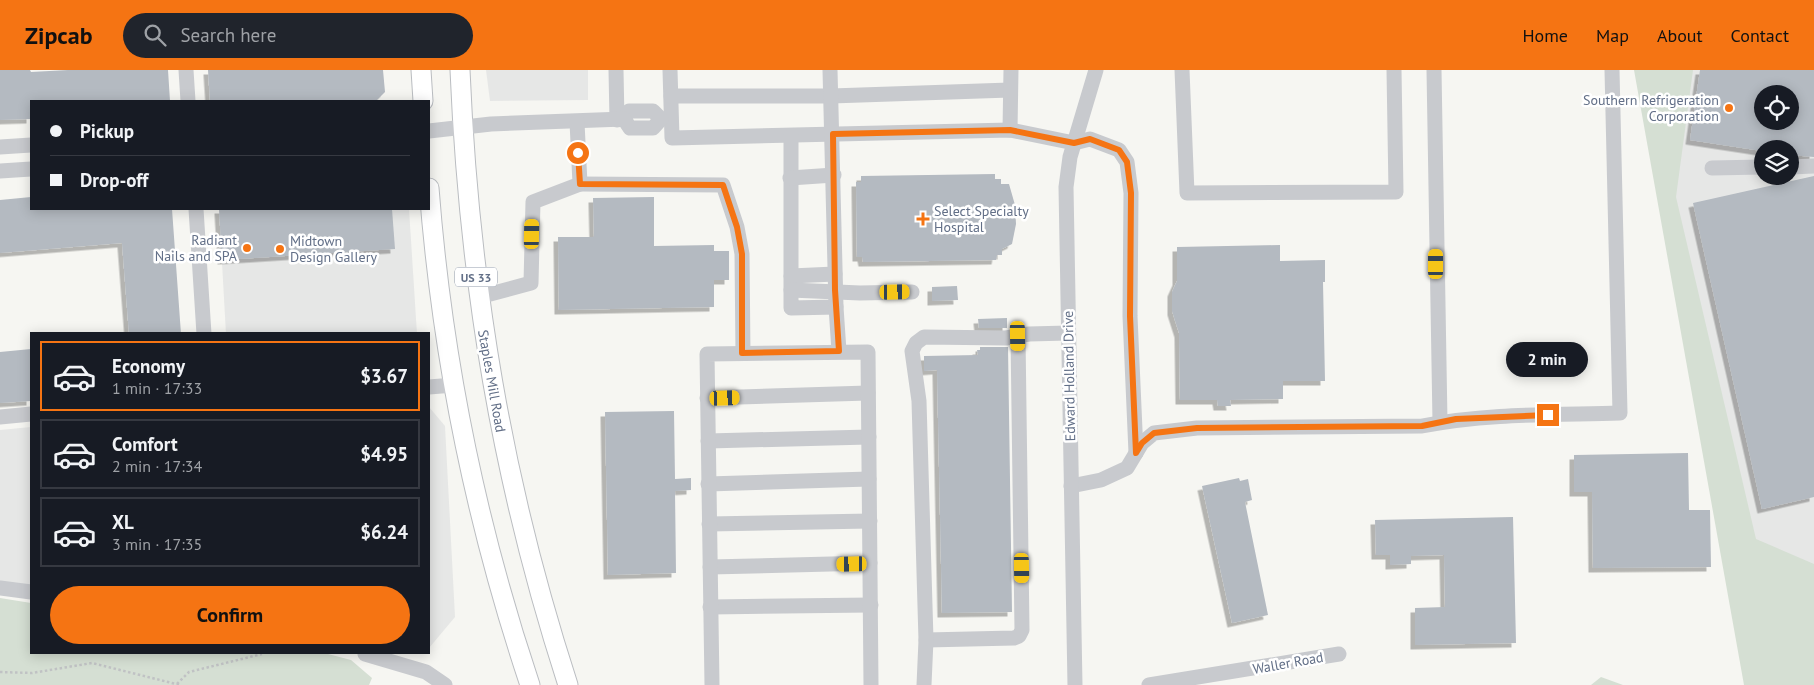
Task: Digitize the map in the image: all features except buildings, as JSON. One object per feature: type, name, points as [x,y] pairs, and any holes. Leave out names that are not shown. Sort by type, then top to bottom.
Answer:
[{"type":"main road","points":[[421,70],[423,100]]},
{"type":"main road","name":"Staples Mill Road","points":[[460,70],[468,212],[478,297],[499,424],[524,534],[568,685]]},
{"type":"main road","name":"US 33","points":[[430,198],[441,305],[462,431],[503,602],[530,685]]},
{"type":"street","points":[[186,70],[188,100]]},
{"type":"street","points":[[616,70],[621,120],[630,128],[653,128],[666,119]]},
{"type":"street","points":[[670,70],[671,96],[666,119],[672,138],[1010,130],[1074,143],[1090,139],[1108,144],[1119,150],[1127,162],[1131,193],[1130,316],[1136,453]]},
{"type":"street","points":[[830,70],[834,175],[835,290],[839,351]]},
{"type":"street","points":[[1010,130],[1011,70]]},
{"type":"street","name":"Edward Holland Drive","points":[[1075,685],[1066,187],[1074,143],[1096,70]]},
{"type":"street","points":[[1182,70],[1187,193],[1396,192],[1394,70]]},
{"type":"street","points":[[1434,70],[1440,422]]},
{"type":"street","points":[[1071,486],[1101,480],[1127,468],[1142,443],[1154,433],[1197,428],[1422,426],[1440,422],[1495,416],[1620,413],[1612,70]]},
{"type":"street","points":[[671,96],[831,96],[1010,90]]},
{"type":"street","points":[[430,131],[491,124],[621,120]]},
{"type":"street","points":[[577,122],[580,184]]},
{"type":"street","points":[[791,136],[791,308],[836,307]]},
{"type":"street","points":[[0,147],[30,146]]},
{"type":"street","points":[[1799,167],[1814,166]]},
{"type":"street","points":[[1712,168],[1754,167]]},
{"type":"street","points":[[0,170],[30,169]]},
{"type":"street","points":[[790,178],[834,175]]},
{"type":"street","points":[[478,297],[531,283],[533,202],[580,184],[723,185],[737,227],[742,254],[742,353]]},
{"type":"street","points":[[196,210],[204,332]]},
{"type":"street","points":[[791,283],[835,274]]},
{"type":"street","points":[[791,283],[860,293],[912,292]]},
{"type":"street","points":[[924,685],[926,640],[919,401],[912,351],[916,343],[924,338],[1006,338],[1068,333]]},
{"type":"street","points":[[926,640],[1014,638],[1019,636],[1022,630],[1018,336]]},
{"type":"street","points":[[712,685],[707,354],[839,351],[868,352],[871,685]]},
{"type":"street","points":[[430,387],[454,385]]},
{"type":"street","points":[[707,398],[868,393]]},
{"type":"street","points":[[0,417],[30,414]]},
{"type":"street","points":[[708,441],[869,437]]},
{"type":"street","points":[[708,484],[869,479]]},
{"type":"street","points":[[709,524],[870,521]]},
{"type":"street","points":[[710,567],[870,563]]},
{"type":"street","points":[[0,588],[30,592]]},
{"type":"street","points":[[710,607],[871,605]]},
{"type":"street","points":[[365,654],[426,672],[445,685]]},
{"type":"street","name":"Waller Road","points":[[1149,685],[1339,654]]},
{"type":"path","points":[[0,672],[32,673],[92,663],[179,685],[189,672],[262,654]]},
{"type":"shaded area","points":[[486,70],[588,70],[588,100],[490,101]]},
{"type":"shaded area","points":[[1634,70],[1693,70],[1676,197],[1756,539],[1814,564],[1814,685],[1744,685]]},
{"type":"shaded area","points":[[1642,70],[1814,70],[1814,571],[1746,542]]},
{"type":"shaded area","points":[[219,210],[409,210],[417,332],[226,332]]},
{"type":"shaded area","points":[[430,408],[445,426],[455,617],[430,647]]},
{"type":"shaded area","points":[[30,427],[30,587],[0,583],[0,430]]},
{"type":"shaded area","points":[[0,598],[30,603],[30,654],[328,654],[351,660],[372,678],[369,685],[0,685]]},
{"type":"shaded area","points":[[1601,677],[1623,685],[1591,685]]},
{"type":"place","name":"Southern Refrigeration Corporation","points":[[1729,108]]},
{"type":"place","name":"Select Specialty Hospital","points":[[923,219]]},
{"type":"place","name":"Radiant Nails and SPA","points":[[247,248]]},
{"type":"place","name":"Midtown Design Gallery","points":[[280,249]]},
{"type":"route","points":[[578,153],[580,184],[723,185],[737,227],[742,254],[742,353],[839,351],[835,290],[833,134],[1010,130],[1074,143],[1090,139],[1108,144],[1119,150],[1127,162],[1131,193],[1130,316],[1136,453],[1142,443],[1154,433],[1197,428],[1422,426],[1456,419],[1548,415]]}]
